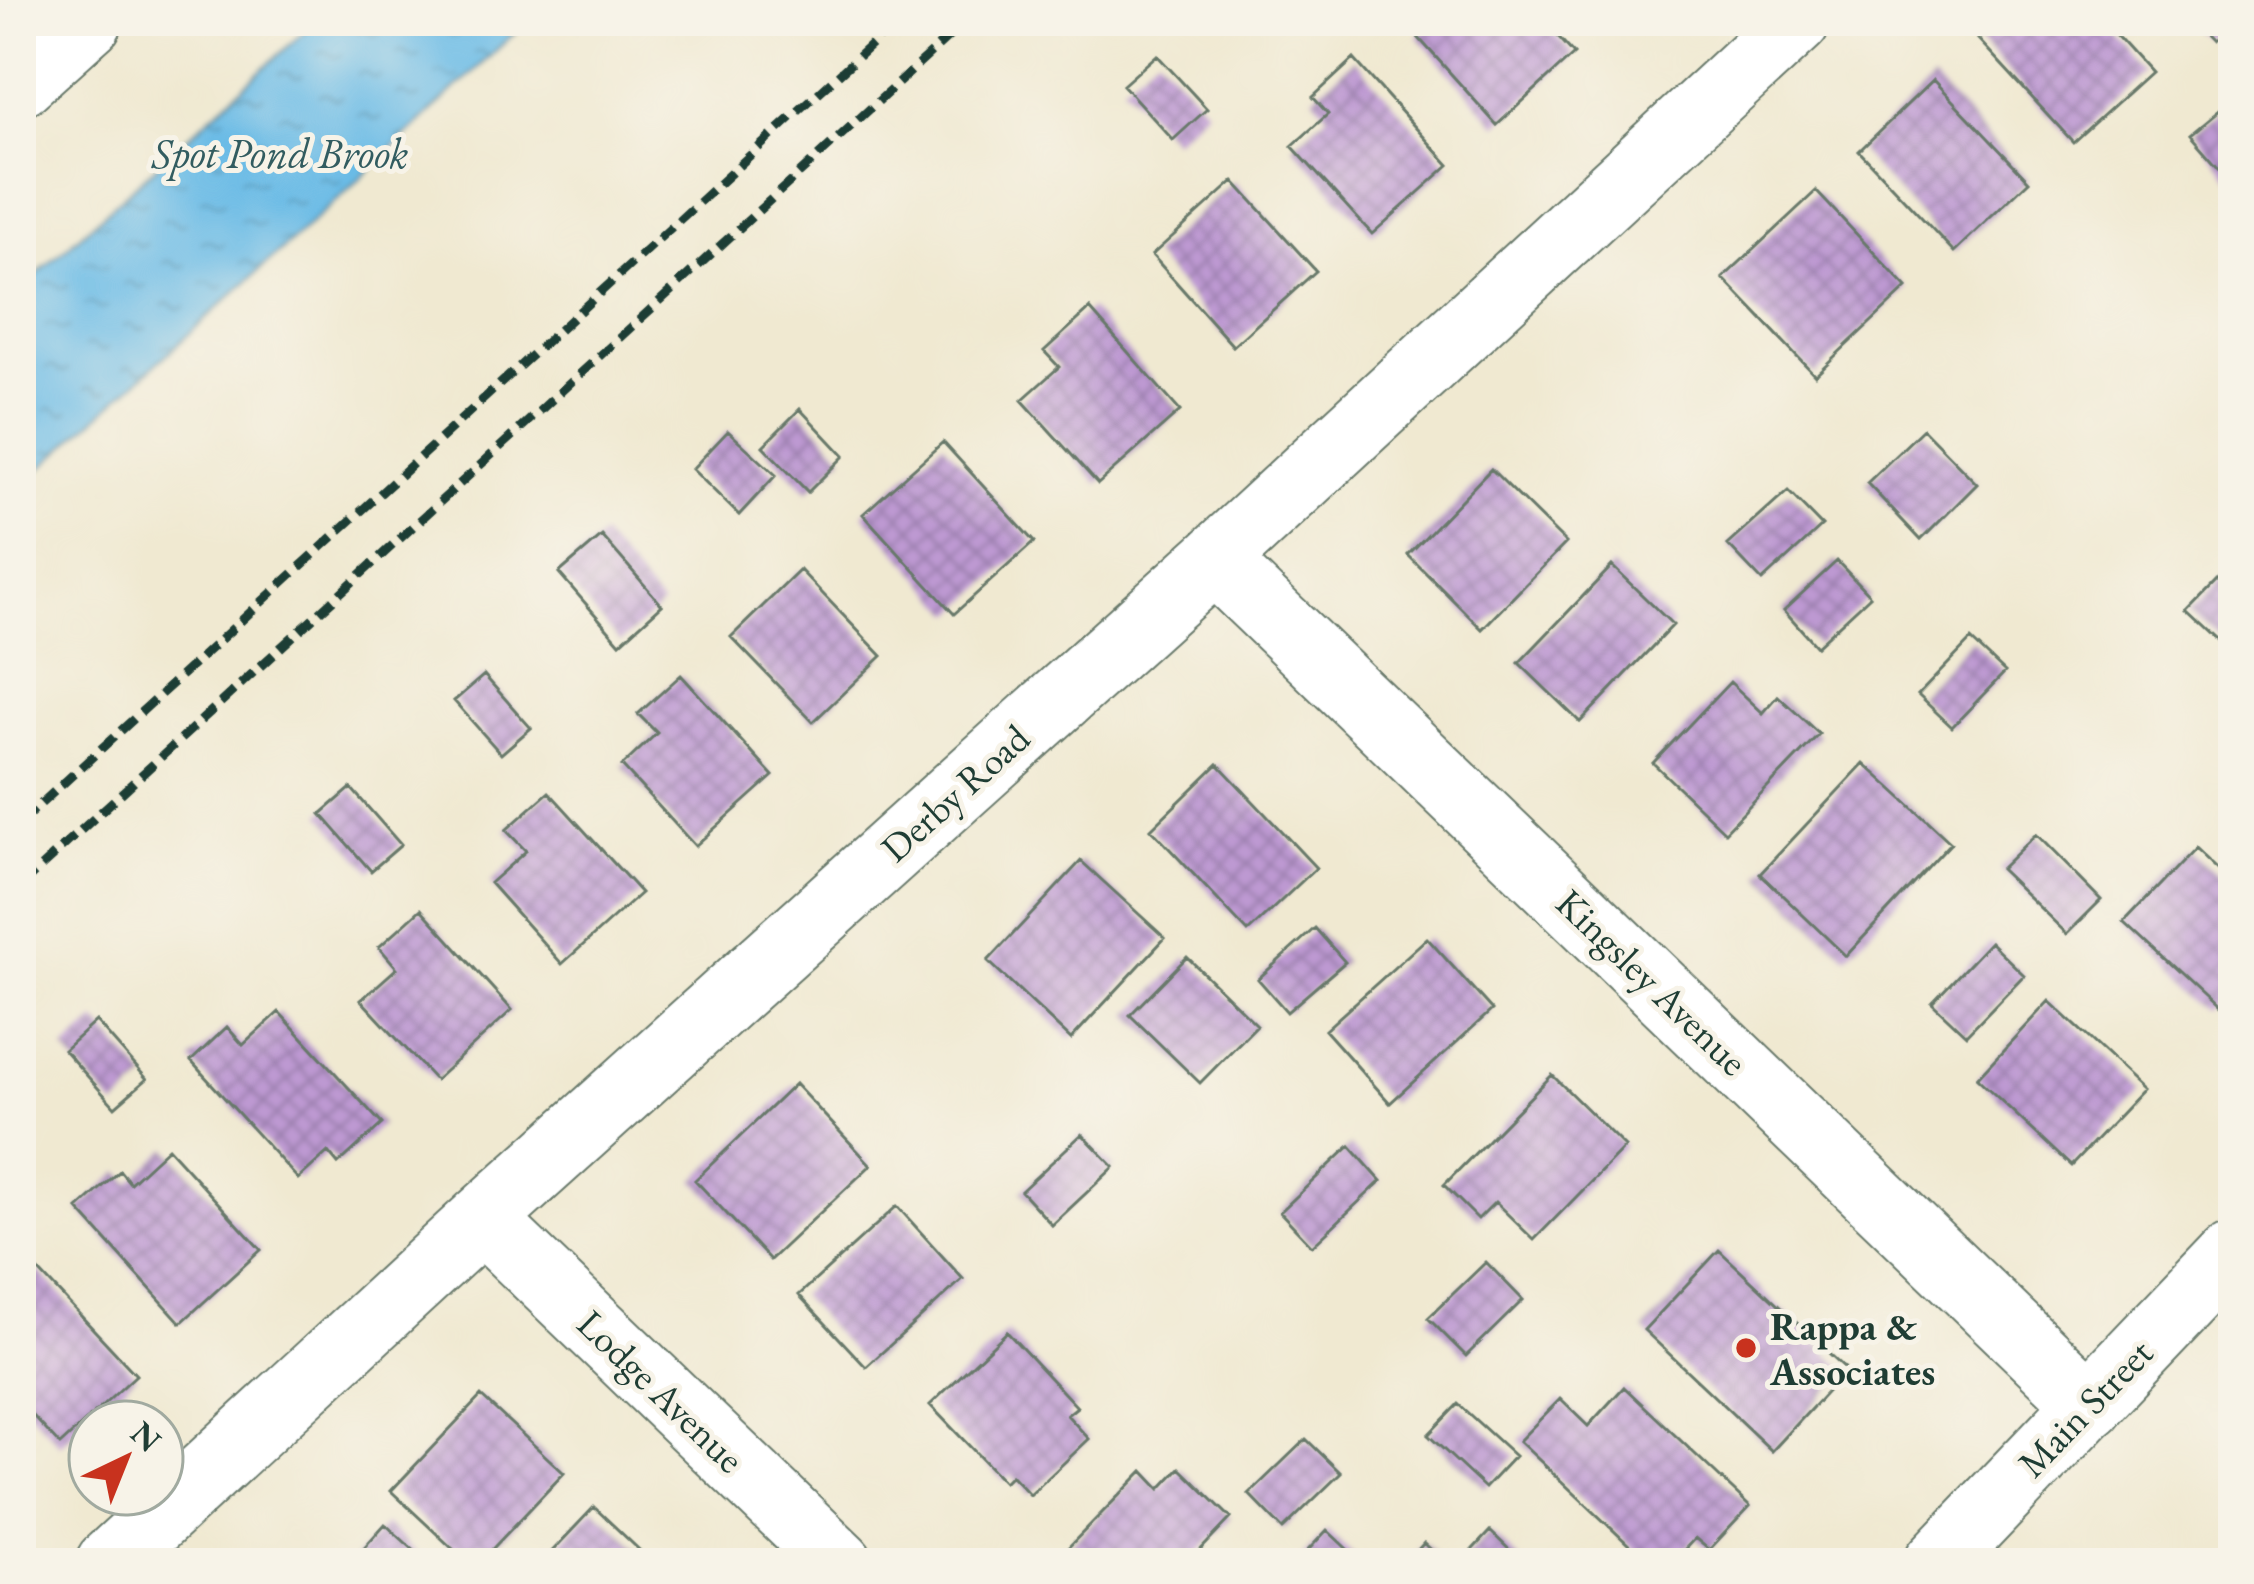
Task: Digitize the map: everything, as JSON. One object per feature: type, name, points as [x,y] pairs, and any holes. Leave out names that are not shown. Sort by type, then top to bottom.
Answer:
[{"type":"street","points":[[21,82],[89,21]]},
{"type":"street","name":"Derby Road","points":[[109,1563],[482,1219],[1214,560],[1798,21]]},
{"type":"street","name":"Kingsley Avenue","points":[[1214,560],[2090,1404]]},
{"type":"street","name":"Lodge Avenue","points":[[482,1219],[840,1563]]},
{"type":"street","name":"Main Street","points":[[1937,1563],[2233,1253]]},
{"type":"water","name":"Spot Pond Brook","points":[[316,21],[527,21],[21,486],[21,289]]},
{"type":"building","points":[[1433,21],[1544,21],[1574,54],[1497,125],[1417,36]]},
{"type":"building","points":[[1997,21],[2104,21],[2150,72],[2073,142],[1978,39]]},
{"type":"building","points":[[2189,21],[2233,21],[2210,43]]},
{"type":"building","points":[[1157,55],[1207,109],[1173,140],[1123,85]]},
{"type":"building","points":[[1354,59],[1449,165],[1372,234],[1292,146],[1328,114],[1313,97]]},
{"type":"building","points":[[1933,80],[2029,181],[1954,252],[1859,151]]},
{"type":"building","points":[[2225,105],[2233,114],[2233,183],[2190,134]]},
{"type":"building","points":[[1234,181],[1316,271],[1233,346],[1152,255]]},
{"type":"building","points":[[1816,191],[1907,288],[1815,375],[1723,278]]},
{"type":"building","points":[[1090,309],[1180,411],[1098,484],[1022,400],[1059,367],[1044,351]]},
{"type":"building","points":[[800,409],[844,456],[808,492],[763,446]]},
{"type":"building","points":[[1923,429],[1977,484],[1921,540],[1867,483]]},
{"type":"building","points":[[728,431],[776,475],[739,515],[692,469]]},
{"type":"building","points":[[943,442],[1034,542],[954,614],[863,514]]},
{"type":"building","points":[[1491,469],[1566,543],[1482,629],[1408,555]]},
{"type":"building","points":[[1788,491],[1822,526],[1762,581],[1728,545]]},
{"type":"building","points":[[602,536],[662,605],[620,643],[559,573]]},
{"type":"building","points":[[1837,561],[1870,596],[1816,646],[1784,610]]},
{"type":"building","points":[[1612,566],[1673,625],[1580,722],[1519,663]]},
{"type":"building","points":[[800,570],[882,656],[813,722],[731,637]]},
{"type":"building","points":[[2222,577],[2233,588],[2233,652],[2189,611]]},
{"type":"building","points":[[1971,640],[2005,672],[1952,727],[1918,695]]},
{"type":"building","points":[[484,675],[531,728],[501,754],[454,701]]},
{"type":"building","points":[[681,675],[773,776],[695,846],[622,766],[657,733],[638,714]]},
{"type":"building","points":[[1730,682],[1763,713],[1778,696],[1819,734],[1725,832],[1653,763]]},
{"type":"building","points":[[1864,763],[1951,843],[1846,956],[1760,874]]},
{"type":"building","points":[[1218,764],[1316,868],[1248,932],[1151,829]]},
{"type":"building","points":[[351,788],[401,845],[371,871],[321,814]]},
{"type":"building","points":[[549,792],[641,893],[562,964],[490,883],[526,851],[506,830]]},
{"type":"building","points":[[2036,834],[2101,900],[2067,934],[2000,869]]},
{"type":"building","points":[[2195,847],[2233,883],[2233,995],[2219,1010],[2124,922]]},
{"type":"building","points":[[1081,861],[1165,938],[1071,1039],[988,961]]},
{"type":"building","points":[[421,909],[512,1010],[435,1080],[361,1000],[397,968],[379,947]]},
{"type":"building","points":[[1315,928],[1345,962],[1287,1012],[1258,979]]},
{"type":"building","points":[[1427,938],[1492,1010],[1390,1103],[1325,1030]]},
{"type":"building","points":[[1990,942],[2024,975],[1966,1035],[1932,1003]]},
{"type":"building","points":[[1187,957],[1257,1025],[1200,1083],[1130,1015]]},
{"type":"building","points":[[2049,1001],[2144,1089],[2071,1166],[1977,1078]]},
{"type":"building","points":[[279,1012],[382,1124],[338,1164],[328,1152],[298,1179],[191,1061],[227,1027],[243,1045]]},
{"type":"building","points":[[96,1021],[147,1079],[115,1107],[64,1050]]},
{"type":"building","points":[[1552,1075],[1625,1147],[1534,1240],[1495,1202],[1478,1219],[1444,1185]]},
{"type":"building","points":[[795,1084],[871,1165],[770,1260],[695,1180]]},
{"type":"building","points":[[1082,1134],[1114,1167],[1052,1225],[1021,1191]]},
{"type":"building","points":[[1350,1146],[1381,1181],[1312,1246],[1280,1212]]},
{"type":"building","points":[[168,1148],[261,1250],[181,1323],[78,1209],[120,1171],[130,1183]]},
{"type":"building","points":[[897,1206],[963,1279],[866,1367],[799,1295]]},
{"type":"building","points":[[1719,1250],[1847,1370],[1772,1451],[1644,1330]]},
{"type":"building","points":[[1486,1262],[1523,1300],[1466,1356],[1428,1318]]},
{"type":"building","points":[[38,1270],[136,1375],[111,1398],[66,1398],[66,1439],[60,1445],[21,1403],[21,1285]]},
{"type":"building","points":[[1007,1332],[1077,1407],[1067,1415],[1089,1439],[1030,1495],[1011,1475],[1004,1482],[930,1405]]},
{"type":"building","points":[[1624,1387],[1750,1506],[1709,1550],[1695,1538],[1672,1563],[1648,1563],[1519,1441],[1560,1399],[1588,1426]]},
{"type":"building","points":[[481,1396],[564,1473],[479,1563],[468,1563],[391,1491]]},
{"type":"building","points":[[1458,1404],[1515,1456],[1485,1488],[1428,1435]]},
{"type":"building","points":[[1306,1439],[1341,1473],[1283,1529],[1249,1494]]},
{"type":"building","points":[[1180,1468],[1231,1518],[1188,1563],[1053,1563],[1143,1471],[1160,1489]]},
{"type":"building","points":[[594,1507],[653,1563],[541,1563]]},
{"type":"building","points":[[385,1524],[428,1563],[350,1563]]},
{"type":"building","points":[[1327,1530],[1362,1563],[1300,1563]]},
{"type":"building","points":[[1490,1531],[1523,1563],[1460,1563]]},
{"type":"building","points":[[1424,1543],[1445,1563],[1406,1563]]},
{"type":"railway","points":[[21,822],[897,21]]},
{"type":"railway","points":[[21,885],[966,21]]},
{"type":"place","name":"Rappa & Associates","points":[[1746,1348]]}]
